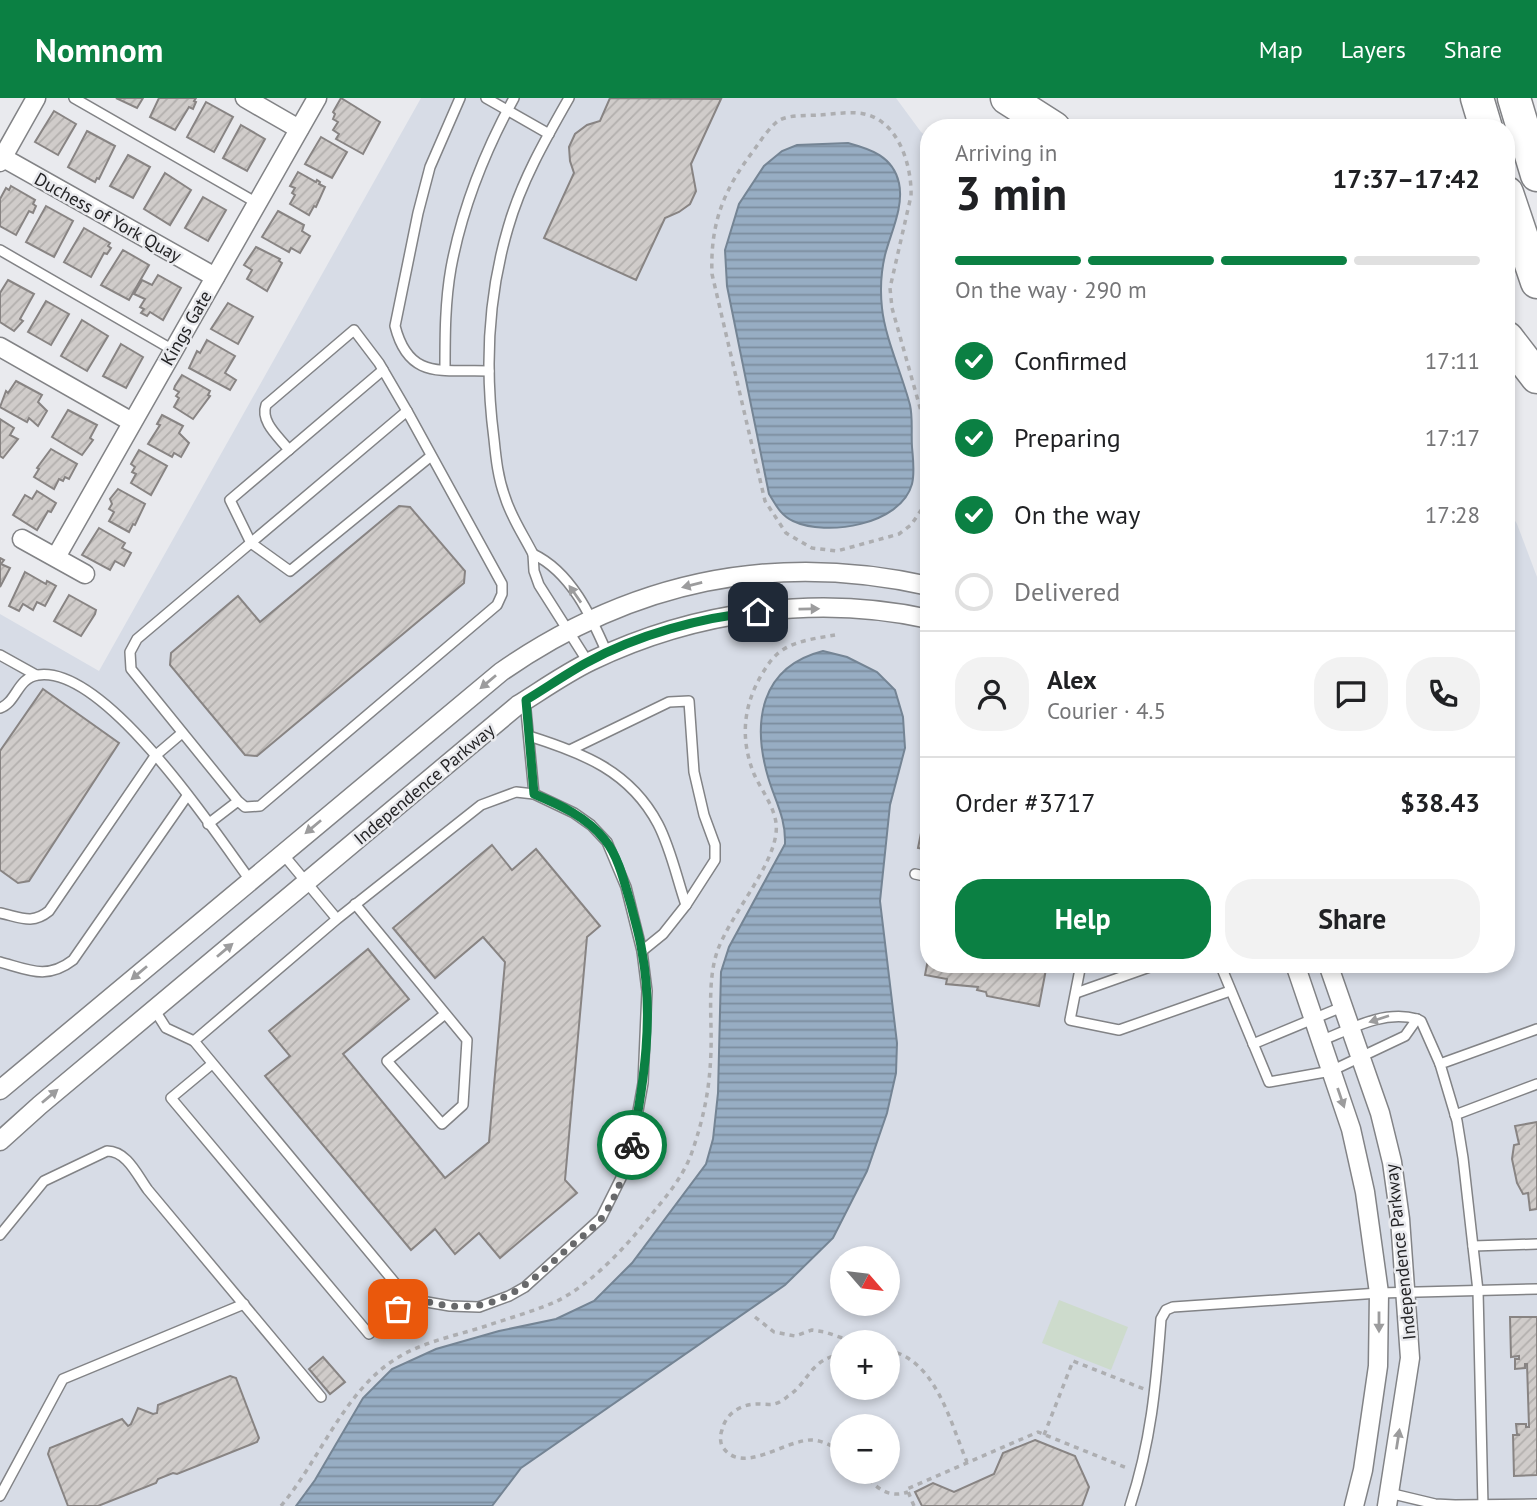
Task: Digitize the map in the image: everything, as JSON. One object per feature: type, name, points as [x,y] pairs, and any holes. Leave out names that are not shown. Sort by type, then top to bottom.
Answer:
[{"type":"highway","points":[[1007,98],[1040,119]]},
{"type":"highway","points":[[1477,98],[1483,119]]},
{"type":"highway","points":[[1514,98],[1537,175]]},
{"type":"highway","points":[[1515,216],[1537,282]]},
{"type":"highway","points":[[1515,348],[1537,377]]},
{"type":"street","points":[[1,159],[36,98]]},
{"type":"street","points":[[245,98],[299,128]]},
{"type":"street","name":"Kings Gate","points":[[55,557],[317,98]]},
{"type":"street","name":"Duchess of York Quay","points":[[1,159],[215,277]]},
{"type":"street","points":[[1,351],[132,422]]},
{"type":"street","points":[[22,539],[85,574]]},
{"type":"street","name":"Independence Parkway","points":[[0,1090],[501,672],[538,646],[592,618],[660,593],[708,581],[791,571],[837,572],[920,585]]},
{"type":"street","name":"Independence Parkway","points":[[0,1141],[153,1009],[526,700],[588,662],[687,624],[736,614],[844,608],[899,612],[920,617]]},
{"type":"street","name":"Independence Parkway","points":[[1298,973],[1351,1129],[1365,1192],[1379,1293],[1378,1366],[1363,1470],[1354,1506]]},
{"type":"street","name":"Independence Parkway","points":[[1331,973],[1380,1113],[1392,1162],[1400,1219],[1410,1358],[1388,1500]]},
{"type":"lane","points":[[74,98],[257,203]]},
{"type":"lane","points":[[460,98],[430,167],[395,326],[403,348],[417,364],[429,369],[489,371]]},
{"type":"lane","points":[[486,98],[549,134]]},
{"type":"lane","points":[[444,369],[445,317],[457,245],[480,171],[514,98]]},
{"type":"lane","points":[[569,98],[522,190],[508,229],[493,311],[489,394],[498,470],[505,498],[533,554],[534,571],[539,585],[588,662]]},
{"type":"lane","points":[[0,250],[173,350]]},
{"type":"lane","points":[[289,450],[265,420],[266,405],[354,330],[383,370],[407,411],[502,584],[502,594],[497,605],[260,806],[245,807],[131,669],[130,652],[136,639],[407,411]]},
{"type":"lane","points":[[383,370],[230,500],[251,543],[290,571],[431,456]]},
{"type":"lane","points":[[533,554],[550,562],[558,570],[592,618],[607,653]]},
{"type":"lane","points":[[0,654],[36,675]]},
{"type":"lane","points":[[0,708],[7,705],[21,683],[36,675],[46,674],[92,692],[155,756],[250,880]]},
{"type":"lane","points":[[526,700],[534,794]]},
{"type":"lane","points":[[572,749],[669,702],[689,701],[694,772],[716,851],[715,860],[686,905],[663,934],[642,951]]},
{"type":"lane","points":[[0,913],[29,920],[40,919],[49,911],[155,756],[182,733]]},
{"type":"lane","points":[[529,736],[572,749],[605,766],[647,805],[659,827],[686,905]]},
{"type":"lane","points":[[153,1009],[166,1028],[194,1041],[400,1289],[421,1301],[479,1307],[525,1287],[601,1218],[621,1178],[631,1150],[643,1083],[647,991],[642,951],[626,887],[607,842],[591,825],[574,813],[534,794],[516,792],[481,805],[355,904],[194,1041]]},
{"type":"lane","points":[[0,962],[37,972],[49,972],[63,968],[73,960],[187,796]]},
{"type":"lane","points":[[208,824],[238,801]]},
{"type":"lane","points":[[282,853],[337,919]]},
{"type":"lane","points":[[915,874],[920,875]]},
{"type":"lane","points":[[355,904],[467,1040],[463,1105],[442,1124],[387,1061],[445,1014]]},
{"type":"lane","points":[[1079,973],[1070,1020],[1119,1030],[1230,991]]},
{"type":"lane","points":[[1076,993],[1133,973]]},
{"type":"lane","points":[[1223,973],[1269,1082],[1331,1071],[1405,1036],[1417,1019]]},
{"type":"lane","points":[[1252,1044],[1342,1007]]},
{"type":"lane","points":[[1321,1041],[1389,1016],[1402,1015],[1421,1021],[1440,1064],[1455,1115],[1463,1158],[1478,1291],[1483,1505]]},
{"type":"lane","points":[[1440,1064],[1537,1029]]},
{"type":"lane","points":[[212,1064],[171,1098],[369,1334],[413,1296]]},
{"type":"lane","points":[[1455,1115],[1537,1084]]},
{"type":"lane","points":[[0,1235],[44,1181],[107,1151],[115,1151],[122,1155],[148,1190],[321,1397]]},
{"type":"lane","points":[[1473,1246],[1537,1244]]},
{"type":"lane","points":[[1130,1506],[1140,1473],[1156,1394],[1161,1319],[1166,1310],[1173,1307],[1379,1293],[1537,1289]]},
{"type":"lane","points":[[1,1493],[63,1379],[244,1304]]},
{"type":"lane","points":[[1388,1500],[1435,1504],[1537,1504]]},
{"type":"path","points":[[920,406],[890,288],[912,183],[900,142],[888,128],[860,113],[803,116],[779,121],[734,176],[722,202],[711,252],[712,274],[765,501],[786,533],[812,548],[837,551],[899,534],[911,525],[920,512]]},
{"type":"path","points":[[281,1506],[313,1464],[356,1393],[371,1378],[394,1360],[418,1348],[546,1305],[569,1293],[590,1279],[640,1228],[680,1178],[691,1157],[708,1101],[711,976],[717,952],[769,855],[776,832],[774,814],[746,752],[745,716],[749,699],[765,668],[779,653],[800,642],[835,635]]},
{"type":"path","points":[[755,1317],[774,1332],[795,1336],[812,1330],[830,1334]]},
{"type":"path","points":[[900,1355],[911,1359],[928,1374],[967,1463]]},
{"type":"path","points":[[830,1359],[821,1362],[786,1398],[774,1404],[739,1407],[723,1424],[720,1435],[722,1446],[745,1460],[799,1441],[816,1440],[830,1446]]},
{"type":"path","points":[[1044,1435],[1073,1361],[1156,1394]]},
{"type":"path","points":[[914,1506],[907,1489],[1038,1432],[1140,1473]]},
{"type":"path","points":[[874,1484],[880,1490],[891,1494],[908,1492]]},
{"type":"shaded area","points":[[421,98],[896,98],[920,131],[920,973],[1515,973],[1515,521],[1537,577],[1537,1506],[0,1506],[0,614],[99,671]]},
{"type":"green space","points":[[1059,1300],[1128,1327],[1111,1370],[1042,1343]]},
{"type":"water","points":[[848,143],[880,155],[892,166],[899,183],[900,201],[885,255],[881,301],[887,331],[910,405],[913,475],[905,498],[878,518],[861,524],[824,528],[807,526],[789,519],[779,510],[769,494],[727,286],[725,250],[739,204],[764,166],[782,151],[797,145]]},
{"type":"water","points":[[823,651],[847,657],[877,672],[895,690],[903,717],[905,748],[890,805],[880,901],[897,1043],[896,1073],[887,1113],[867,1171],[833,1238],[785,1285],[521,1468],[492,1506],[296,1506],[315,1480],[363,1398],[392,1369],[436,1349],[499,1331],[556,1319],[594,1301],[632,1263],[706,1164],[713,1139],[718,1093],[721,972],[729,947],[785,844],[782,818],[763,756],[762,717],[766,699],[774,683],[786,670],[802,659]]},
{"type":"building","points":[[116,98],[143,98],[137,108]]},
{"type":"building","points":[[159,98],[196,98],[196,102],[193,109],[189,107],[175,130],[150,117]]},
{"type":"building","points":[[341,98],[380,122],[363,154],[336,139],[339,134],[333,130],[338,122],[333,119],[333,112]]},
{"type":"building","points":[[610,98],[721,99],[691,164],[696,191],[690,204],[665,218],[636,280],[544,238],[574,173],[569,147],[575,134],[587,125],[600,121]]},
{"type":"building","points":[[206,102],[233,117],[214,152],[187,137]]},
{"type":"building","points":[[54,111],[76,124],[58,155],[35,142]]},
{"type":"building","points":[[241,125],[265,139],[247,171],[223,158]]},
{"type":"building","points":[[87,131],[115,146],[95,182],[68,167]]},
{"type":"building","points":[[321,137],[347,152],[332,178],[305,164]]},
{"type":"building","points":[[128,155],[150,167],[133,198],[110,186]]},
{"type":"building","points":[[298,172],[316,182],[317,180],[325,187],[316,207],[314,206],[309,215],[290,204],[295,188],[290,186]]},
{"type":"building","points":[[165,173],[191,190],[170,225],[144,209]]},
{"type":"building","points":[[11,186],[35,200],[33,204],[36,206],[33,213],[29,211],[16,235],[0,226],[0,199],[6,188],[9,190]]},
{"type":"building","points":[[203,197],[226,210],[208,241],[185,228]]},
{"type":"building","points":[[46,206],[73,221],[54,257],[26,242]]},
{"type":"building","points":[[278,211],[304,225],[302,231],[310,236],[300,253],[291,248],[289,252],[262,237]]},
{"type":"building","points":[[84,228],[110,243],[108,246],[111,248],[107,254],[104,253],[91,277],[64,262]]},
{"type":"building","points":[[256,247],[280,259],[282,263],[267,291],[247,279],[252,270],[244,265]]},
{"type":"building","points":[[123,250],[149,265],[129,300],[101,285]]},
{"type":"building","points":[[158,275],[181,288],[163,320],[150,312],[147,316],[141,313],[144,309],[140,307],[145,299],[134,294],[142,280],[152,285]]},
{"type":"building","points":[[8,280],[34,294],[20,319],[23,321],[14,331],[0,322],[0,293]]},
{"type":"building","points":[[46,301],[69,314],[51,345],[28,332]]},
{"type":"building","points":[[228,303],[253,317],[238,344],[211,329]]},
{"type":"building","points":[[82,320],[108,336],[87,371],[61,356]]},
{"type":"building","points":[[207,340],[235,356],[225,373],[236,380],[230,390],[189,368],[197,351],[200,353]]},
{"type":"building","points":[[121,344],[143,357],[126,388],[103,376]]},
{"type":"building","points":[[182,375],[210,391],[210,396],[193,419],[174,407],[179,392],[174,389]]},
{"type":"building","points":[[16,381],[42,395],[38,402],[47,411],[38,426],[29,418],[27,422],[0,407],[6,391],[8,393]]},
{"type":"building","points":[[68,410],[97,425],[90,438],[93,440],[82,455],[52,437]]},
{"type":"building","points":[[162,415],[183,426],[179,433],[189,443],[181,457],[174,453],[172,457],[148,444],[160,425],[157,424]]},
{"type":"building","points":[[0,419],[14,428],[10,435],[18,439],[3,458],[0,456]]},
{"type":"building","points":[[51,449],[77,464],[69,479],[59,479],[54,489],[34,477],[39,469],[37,468]]},
{"type":"building","points":[[139,450],[167,466],[151,495],[131,483],[136,474],[132,472],[135,467],[131,464]]},
{"type":"building","points":[[118,489],[145,504],[129,532],[109,521],[114,512],[109,509],[112,504],[110,499]]},
{"type":"building","points":[[37,491],[56,503],[37,530],[13,515],[25,495],[32,499]]},
{"type":"building","points":[[399,506],[410,507],[465,571],[464,583],[257,756],[245,755],[170,665],[171,653],[238,596],[260,622]]},
{"type":"building","points":[[99,528],[125,543],[122,548],[131,553],[124,566],[115,561],[110,570],[82,555]]},
{"type":"building","points":[[0,558],[4,560],[1,564],[10,568],[0,587]]},
{"type":"building","points":[[25,572],[46,584],[47,581],[56,586],[45,606],[37,602],[33,610],[23,604],[19,611],[9,606]]},
{"type":"building","points":[[69,595],[96,610],[81,636],[54,621]]},
{"type":"building","points":[[43,689],[119,743],[29,881],[18,883],[0,870],[0,751]]},
{"type":"building","points":[[492,845],[512,870],[536,849],[600,926],[587,937],[565,1180],[577,1193],[500,1258],[479,1233],[455,1254],[435,1229],[411,1250],[265,1076],[290,1056],[269,1031],[368,949],[409,999],[343,1054],[445,1178],[489,1142],[505,962],[483,937],[435,978],[393,928]]},
{"type":"building","points":[[1045,973],[1039,1006],[987,996],[986,992],[977,990],[978,987],[946,984],[947,979],[925,975]]},
{"type":"building","points":[[1537,1122],[1537,1209],[1530,1210],[1528,1193],[1523,1194],[1517,1183],[1512,1159],[1514,1145],[1519,1144],[1515,1126]]},
{"type":"building","points":[[1510,1317],[1537,1317],[1537,1475],[1514,1476],[1513,1435],[1520,1435],[1517,1434],[1516,1424],[1526,1424],[1526,1427],[1529,1427],[1527,1364],[1525,1368],[1515,1369],[1515,1359],[1519,1359],[1519,1356],[1511,1357]]},
{"type":"building","points":[[323,1357],[345,1382],[330,1394],[309,1369]]},
{"type":"building","points":[[230,1376],[236,1378],[259,1438],[257,1442],[158,1479],[156,1483],[98,1506],[68,1506],[48,1454],[50,1448],[122,1419],[128,1426],[138,1408],[157,1413],[158,1405]]},
{"type":"building","points":[[1035,1440],[1075,1456],[1089,1487],[1082,1506],[922,1506],[915,1492],[933,1483],[954,1492],[994,1474],[1003,1453]]},
{"type":"way so far","points":[[398,1309],[413,1296],[436,1304],[479,1307],[525,1287],[601,1218],[613,1197],[632,1145]]},
{"type":"route","points":[[632,1145],[643,1083],[647,1027],[647,991],[642,951],[626,887],[607,842],[591,825],[574,813],[534,794],[526,700],[588,662],[625,645],[687,624],[758,612]]}]
